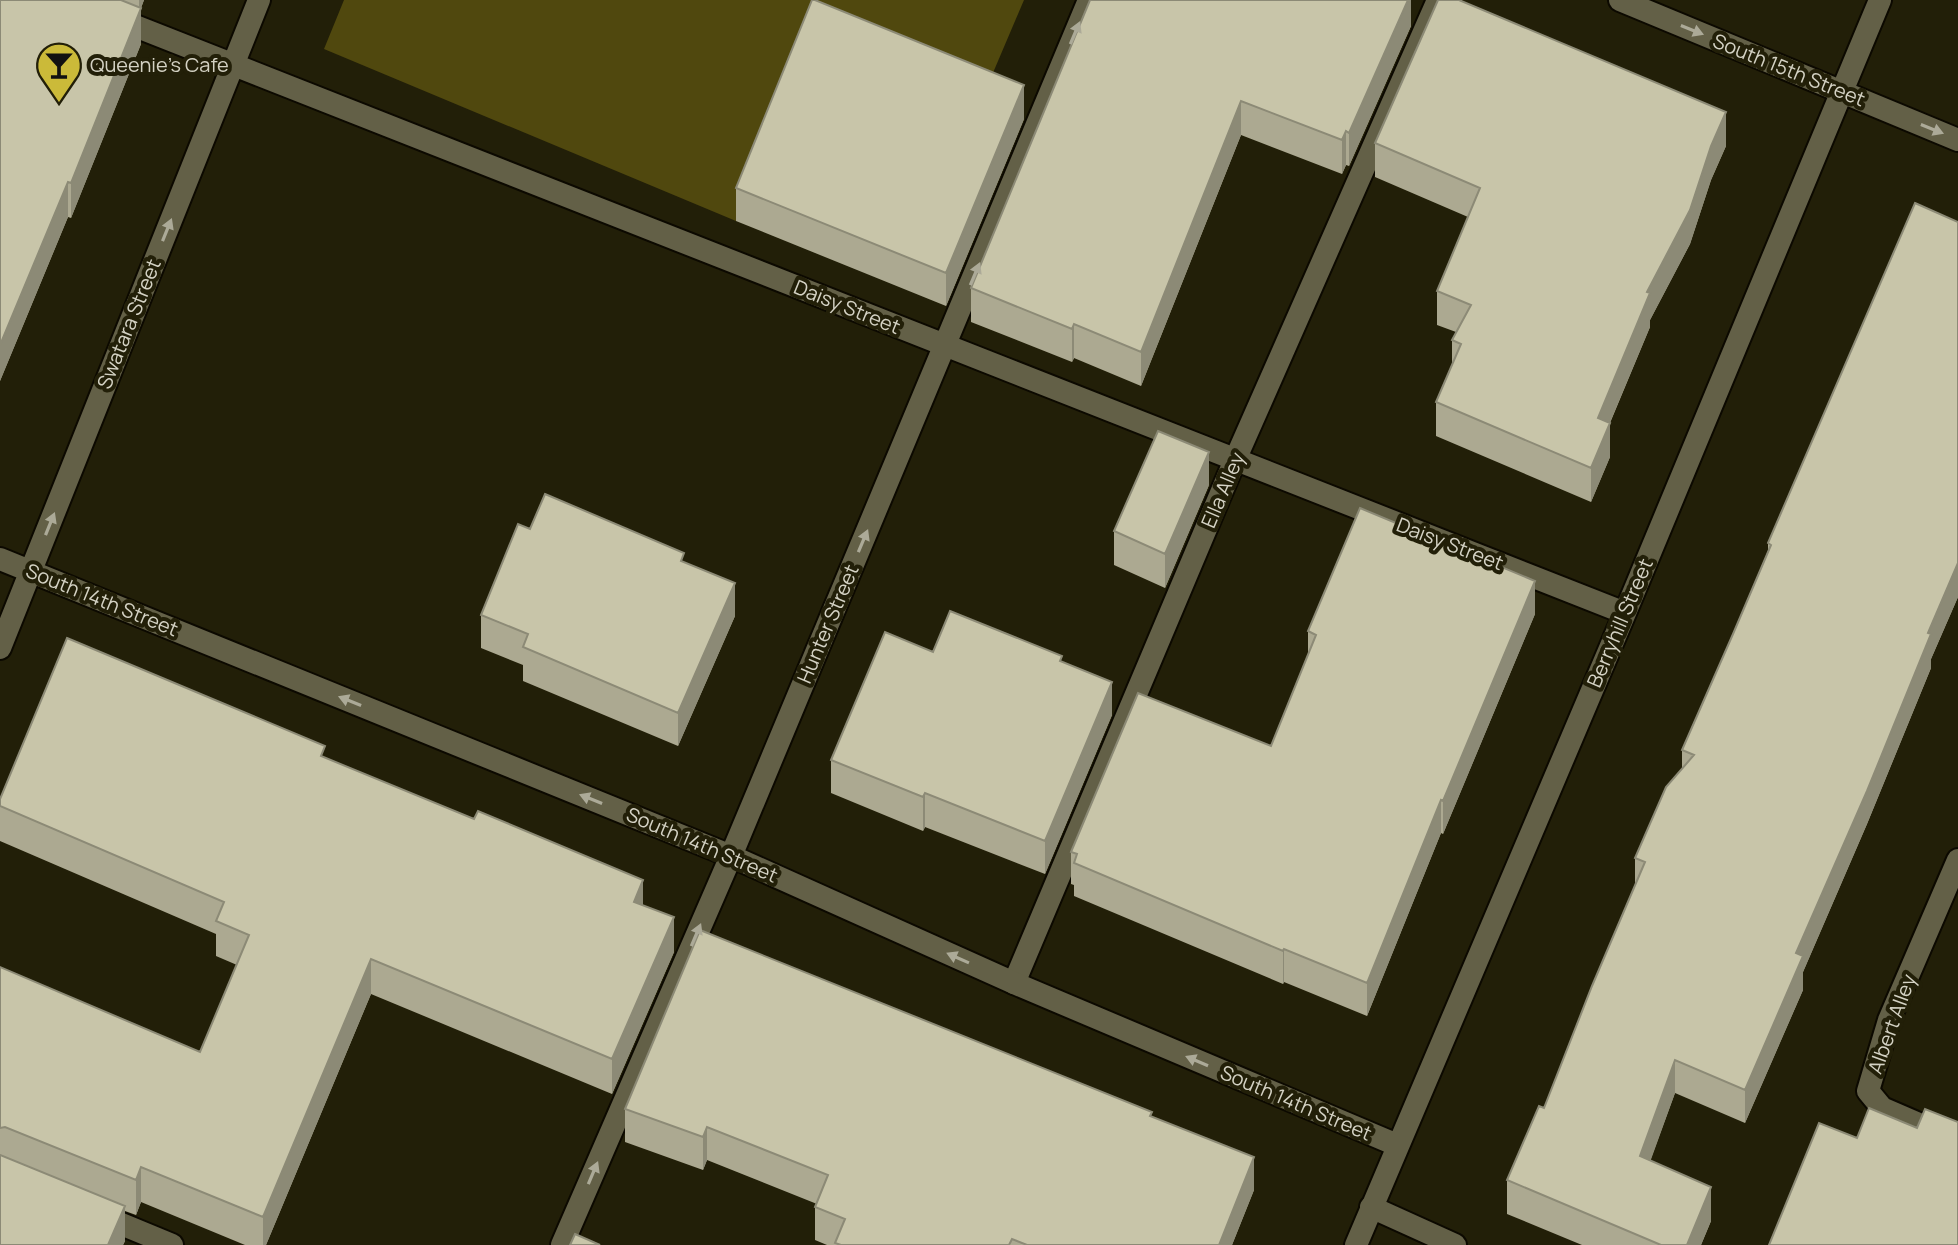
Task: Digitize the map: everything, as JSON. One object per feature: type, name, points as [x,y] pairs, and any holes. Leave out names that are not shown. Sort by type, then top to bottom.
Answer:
[{"type":"street","name":"Daisy Street","points":[[69,0],[1625,613]]},
{"type":"street","name":"Swatara Street","points":[[0,648],[259,0]]},
{"type":"street","name":"Hunter Street","points":[[562,1245],[731,856],[1089,0]]},
{"type":"street","name":"Ella Alley","points":[[1014,983],[1235,460],[1438,0]]},
{"type":"street","name":"South 15th Street","points":[[1620,0],[1958,140]]},
{"type":"street","name":"Berryhill Street","points":[[1356,1245],[1625,613],[1880,0]]},
{"type":"street","name":"South 14th Street","points":[[0,559],[731,856],[1014,983],[1397,1145]]},
{"type":"street","name":"Albert Alley","points":[[1958,860],[1889,1020],[1868,1091],[1882,1108],[1958,1141]]},
{"type":"street","points":[[72,1204],[172,1245]]},
{"type":"street","points":[[1371,1207],[1455,1245]]},
{"type":"shaded area","points":[[344,0],[1024,0],[981,101],[812,32],[736,221],[324,49]]},
{"type":"building","points":[[0,0],[121,0],[141,8],[71,183],[68,182],[0,345]]},
{"type":"building","points":[[812,0],[1024,85],[946,273],[736,188]]},
{"type":"building","points":[[1090,0],[1408,0],[1349,133],[1346,131],[1342,140],[1241,101],[1141,352],[1074,324],[1072,329],[971,288]]},
{"type":"building","points":[[1438,0],[1459,0],[1726,112],[1690,210],[1647,292],[1650,293],[1598,418],[1610,423],[1591,468],[1436,402],[1461,344],[1452,340],[1471,305],[1437,291],[1480,188],[1375,143]]},
{"type":"building","points":[[1915,203],[1958,222],[1958,563],[1867,791],[1796,953],[1803,956],[1745,1090],[1675,1060],[1640,1156],[1711,1187],[1687,1245],[1661,1245],[1507,1180],[1539,1106],[1544,1108],[1645,862],[1635,858],[1666,787],[1694,755],[1682,750]]},
{"type":"building","points":[[1158,431],[1209,452],[1165,554],[1114,531]]},
{"type":"building","points":[[545,494],[684,553],[681,561],[735,583],[678,713],[523,647],[528,634],[481,615],[518,524],[530,529]]},
{"type":"building","points":[[1360,508],[1535,581],[1367,983],[1074,863],[1077,854],[1071,852],[1138,693],[1271,746],[1316,635],[1308,631]]},
{"type":"building","points":[[950,611],[1062,656],[1060,661],[1112,682],[1045,841],[925,793],[923,797],[831,760],[885,632],[933,652]]},
{"type":"building","points":[[67,638],[325,746],[321,756],[474,819],[478,811],[643,880],[634,902],[674,917],[612,1059],[371,959],[263,1217],[141,1167],[136,1180],[5,1127],[0,1128],[0,967],[200,1052],[249,935],[216,921],[224,902],[0,806],[0,799]]},
{"type":"building","points":[[700,930],[1152,1112],[1150,1116],[1254,1157],[1219,1245],[1027,1245],[1012,1239],[1009,1245],[835,1243],[845,1219],[815,1207],[828,1175],[707,1127],[703,1137],[625,1109]]},
{"type":"building","points":[[1869,1108],[1917,1128],[1925,1109],[1958,1122],[1958,1245],[1769,1245],[1819,1123],[1857,1138]]},
{"type":"building","points":[[0,1155],[125,1206],[108,1245],[0,1245]]},
{"type":"building","points":[[575,1234],[600,1245],[570,1245]]},
{"type":"place","name":"Queenie's Cafe","points":[[59,104]]}]
